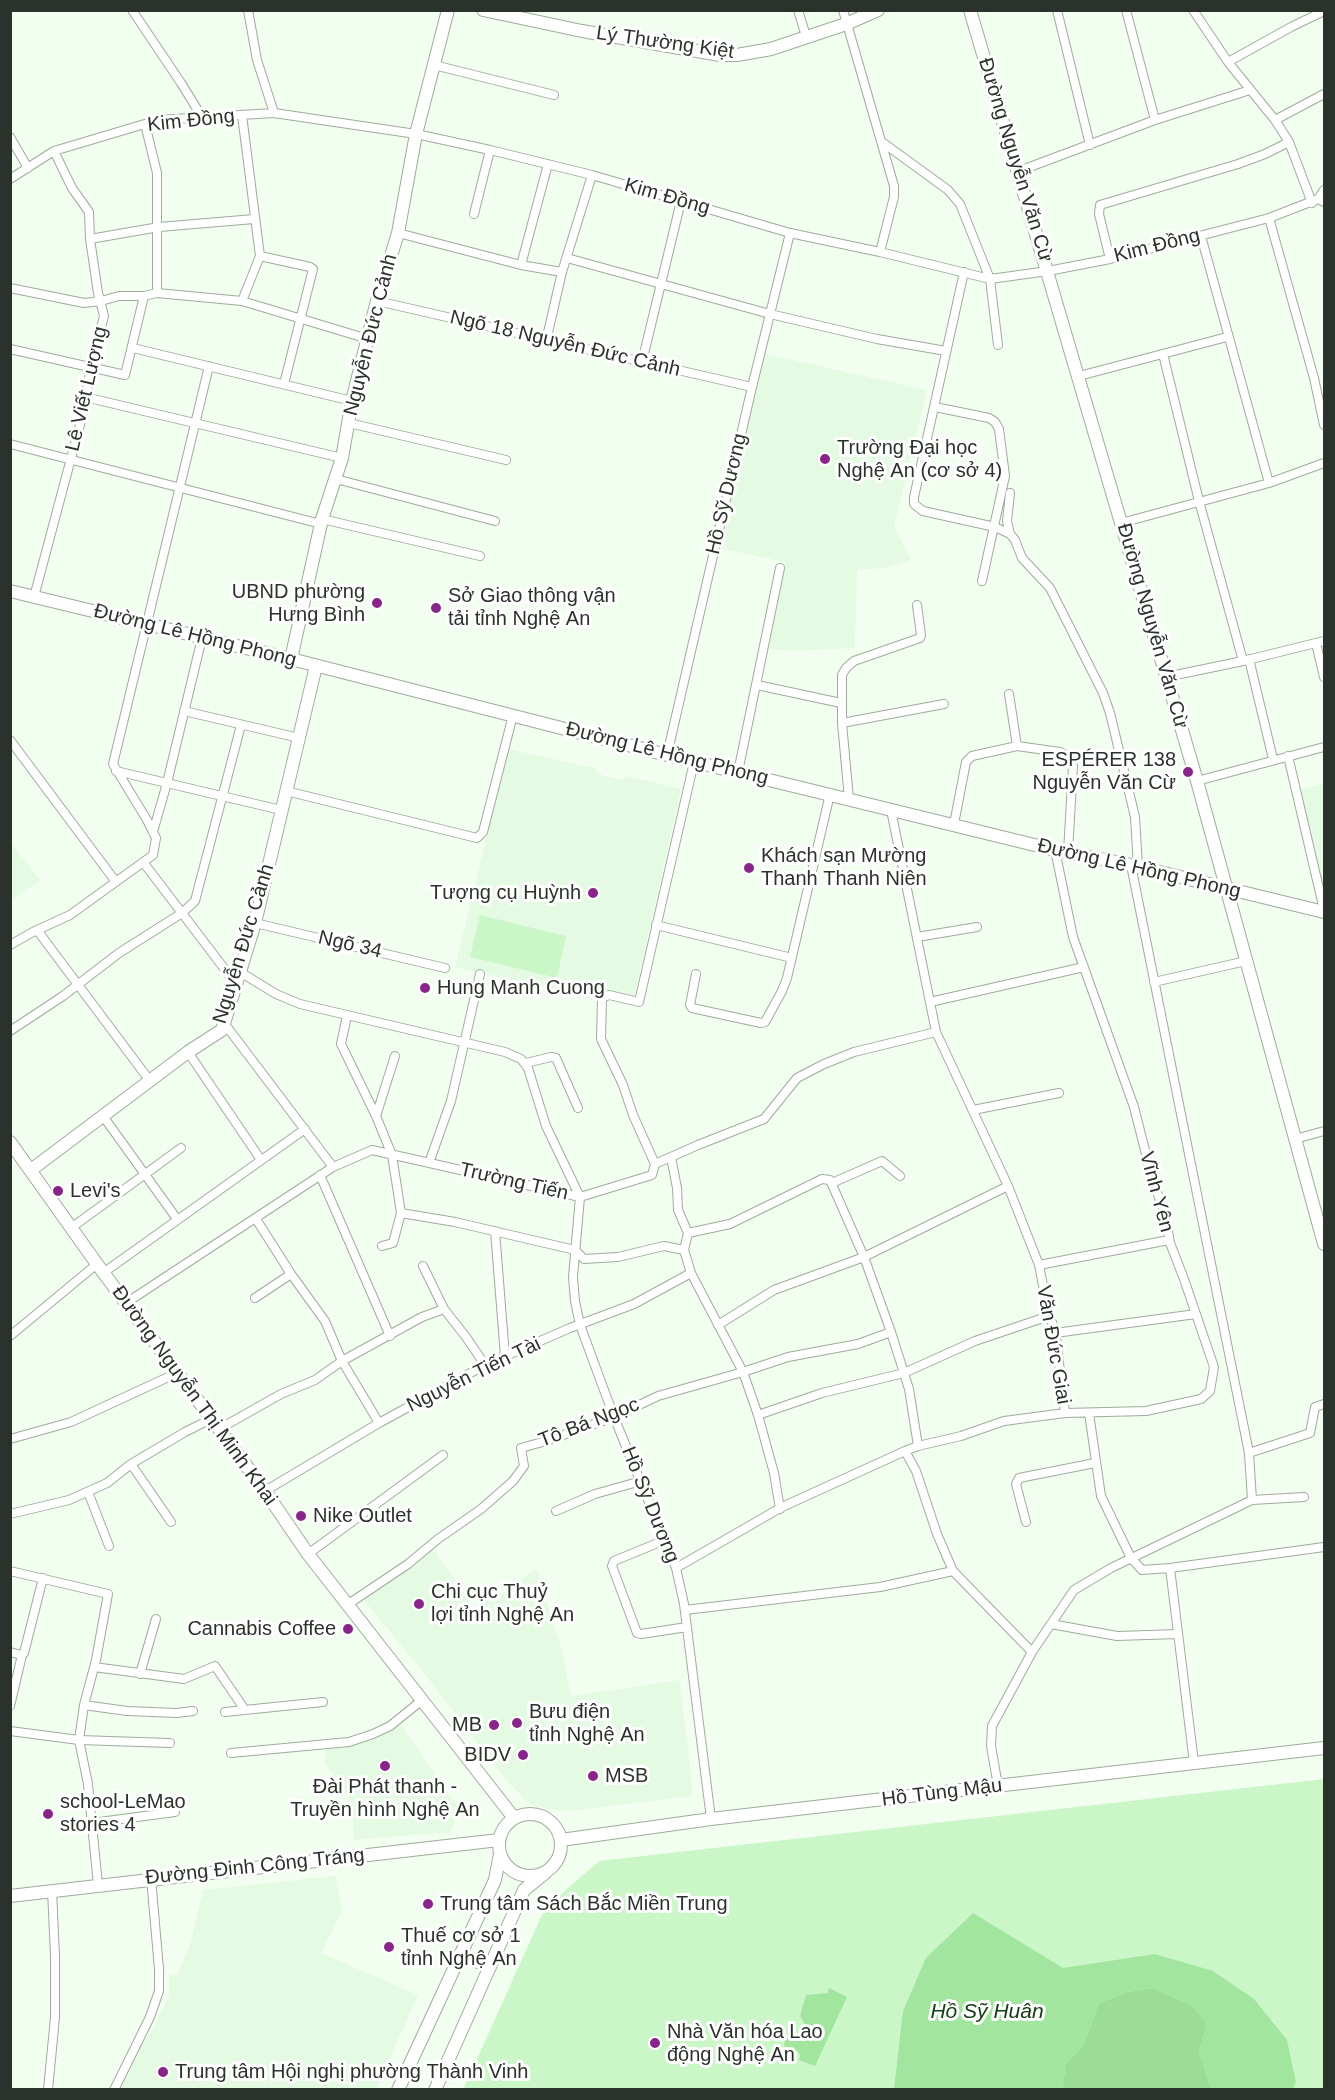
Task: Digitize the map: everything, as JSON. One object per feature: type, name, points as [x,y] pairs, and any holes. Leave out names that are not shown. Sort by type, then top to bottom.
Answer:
[{"type":"main road","name":"Nguyễn Đức Cảnh","points":[[291,659],[322,522],[342,458],[352,401],[377,301],[398,233],[416,134],[448,10]]},
{"type":"main road","name":"Lý Thường Kiệt","points":[[483,10],[582,31],[720,55],[762,51],[846,24],[878,10]]},
{"type":"main road","name":"Đường Nguyễn Văn Cừ","points":[[970,10],[1197,781],[1324,1244]]},
{"type":"main road","name":"Đường Lê Hồng Phong","points":[[10,591],[1055,850],[1134,866],[1324,911]]},
{"type":"main road","name":"Nguyễn Đức Cảnh","points":[[31,1170],[188,1052],[222,1030],[255,923],[316,666]]},
{"type":"main road","name":"Đường Nguyễn Thị Minh Khai","points":[[10,1142],[126,1304],[265,1491],[308,1554],[514,1818]]},
{"type":"main road","name":"Hồ Tùng Mậu","points":[[561,1840],[711,1819],[1324,1748]]},
{"type":"main road","points":[[398,2090],[495,1880],[500,1854],[499,1840],[504,1828],[514,1818],[527,1814],[542,1817],[555,1826],[561,1840],[559,1857],[553,1866],[524,1890],[435,2090]]},
{"type":"main road","name":"Đường Đinh Công Tráng","points":[[10,1896],[151,1878],[499,1840]]},
{"type":"main road","points":[[500,1854],[506,1866],[519,1875],[531,1877],[546,1872]]},
{"type":"main road","points":[[460,1954],[490,1967]]},
{"type":"street","points":[[132,10],[202,117]]},
{"type":"street","points":[[248,10],[257,60],[274,113]]},
{"type":"street","points":[[798,10],[806,36]]},
{"type":"street","points":[[843,10],[894,194],[880,252]]},
{"type":"street","points":[[1057,10],[1090,145]]},
{"type":"street","points":[[1126,10],[1155,120]]},
{"type":"street","points":[[1193,10],[1228,62],[1275,120],[1289,142],[1318,201]]},
{"type":"street","points":[[1228,62],[1324,11]]},
{"type":"street","points":[[434,65],[554,95]]},
{"type":"street","points":[[1019,171],[1155,120],[1250,90]]},
{"type":"street","points":[[1275,120],[1324,94]]},
{"type":"street","name":"Kim Đồng","points":[[10,179],[54,151],[158,120],[274,113],[416,134],[490,150],[592,175],[790,233],[990,279],[1110,259],[1269,218],[1318,201]]},
{"type":"street","points":[[242,115],[260,256],[242,301]]},
{"type":"street","points":[[145,124],[157,173],[159,227],[157,293]]},
{"type":"street","points":[[10,137],[28,168]]},
{"type":"street","points":[[881,141],[948,190],[957,198],[964,210],[990,279],[998,345]]},
{"type":"street","points":[[1110,259],[1099,214],[1100,205],[1238,164],[1289,142]]},
{"type":"street","points":[[474,214],[490,150]]},
{"type":"street","name":"Lê Viết Lượng","points":[[34,597],[81,421],[104,316],[90,238],[89,212],[72,188],[54,151]]},
{"type":"street","points":[[521,265],[548,164]]},
{"type":"street","points":[[546,341],[562,272],[592,175]]},
{"type":"street","points":[[1318,201],[1324,190]]},
{"type":"street","points":[[642,362],[681,201]]},
{"type":"street","points":[[1269,218],[1314,378],[1324,425]]},
{"type":"street","points":[[90,238],[159,227],[254,219]]},
{"type":"street","points":[[398,233],[521,265],[562,272]]},
{"type":"street","name":"Hồ Sỹ Dương","points":[[667,755],[790,233]]},
{"type":"street","points":[[1201,236],[1269,483]]},
{"type":"street","points":[[260,256],[313,269],[284,384]]},
{"type":"street","points":[[567,258],[770,314],[877,339],[946,351]]},
{"type":"street","points":[[964,272],[914,504],[923,511],[995,527],[1010,534]]},
{"type":"street","points":[[10,288],[74,302],[101,301],[119,296],[144,296],[157,293],[242,301],[368,339]]},
{"type":"street","points":[[11,352],[125,375],[144,296]]},
{"type":"street","name":"Ngõ 18 Nguyễn Đức Cảnh","points":[[377,301],[752,387]]},
{"type":"street","points":[[1079,376],[1227,337]]},
{"type":"street","points":[[133,348],[352,401]]},
{"type":"street","points":[[1163,354],[1199,501],[1273,759]]},
{"type":"street","points":[[10,945],[70,915],[153,855],[156,838],[113,764],[209,366]]},
{"type":"street","points":[[1314,378],[1324,375]]},
{"type":"street","points":[[85,397],[342,458]]},
{"type":"street","points":[[935,407],[988,418],[998,425],[1005,476],[982,581]]},
{"type":"street","points":[[349,423],[506,460]]},
{"type":"street","points":[[10,444],[179,488],[480,556]]},
{"type":"street","points":[[1121,523],[1269,483],[1324,463]]},
{"type":"street","points":[[336,479],[495,521]]},
{"type":"street","points":[[1010,493],[1007,521],[1010,534],[1022,558],[1050,588],[1103,693],[1110,712],[1135,817],[1134,866],[1154,982],[1249,1453],[1252,1500]]},
{"type":"street","points":[[738,772],[780,568]]},
{"type":"street","points":[[849,798],[842,723],[842,675],[851,663],[920,638],[917,605]]},
{"type":"street","points":[[153,832],[167,783],[201,638]]},
{"type":"street","points":[[1166,677],[1320,642],[1324,677]]},
{"type":"street","points":[[757,685],[841,703]]},
{"type":"street","points":[[1009,694],[1017,746]]},
{"type":"street","points":[[842,723],[944,704]]},
{"type":"street","points":[[184,711],[299,738]]},
{"type":"street","points":[[286,791],[477,838],[483,832],[513,715]]},
{"type":"street","points":[[10,1031],[195,902],[241,725]]},
{"type":"street","points":[[10,740],[116,882]]},
{"type":"street","points":[[954,824],[969,759],[972,756],[1017,746],[1060,752],[1067,754],[1072,760],[1068,852]]},
{"type":"street","points":[[1197,781],[1324,747]]},
{"type":"street","points":[[1288,756],[1324,911]]},
{"type":"street","points":[[655,1164],[633,1115],[623,1085],[601,1039],[602,998],[609,995],[639,1002],[694,762]]},
{"type":"street","points":[[117,771],[282,810]]},
{"type":"street","points":[[696,974],[690,1005],[692,1008],[765,1022],[782,991],[792,958],[830,794]]},
{"type":"street","name":"Văn Đức Giai","points":[[676,1568],[780,1509],[904,1451],[961,1436],[1005,1421],[1065,1413],[1055,1333],[1049,1316],[1039,1265],[1008,1186],[936,1032],[891,810]]},
{"type":"street","name":"Vĩnh Yên","points":[[1055,850],[1073,937],[1134,1107],[1149,1162],[1150,1174],[1165,1213],[1169,1240],[1214,1367],[1210,1391],[1201,1399],[1146,1411],[1065,1413]]},
{"type":"street","points":[[143,862],[182,913],[238,978],[288,1000],[510,1054],[526,1063],[551,1057],[556,1058],[578,1108]]},
{"type":"street","name":"Ngõ 34","points":[[255,923],[445,968]]},
{"type":"street","points":[[657,925],[792,958]]},
{"type":"street","points":[[916,938],[977,927]]},
{"type":"street","points":[[37,930],[150,1081]]},
{"type":"street","points":[[1154,982],[1246,961]]},
{"type":"street","points":[[930,1002],[1084,967]]},
{"type":"street","points":[[429,1163],[451,1101],[480,974]]},
{"type":"street","points":[[347,1016],[341,1044],[392,1155],[401,1214],[393,1243],[382,1246]]},
{"type":"street","points":[[224,1023],[333,1167]]},
{"type":"street","name":"Trường Tiến","points":[[126,1304],[320,1175],[372,1150],[580,1197],[652,1175],[655,1164],[764,1119],[797,1078],[824,1064],[854,1052],[936,1032]]},
{"type":"street","points":[[188,1052],[261,1160]]},
{"type":"street","points":[[376,1116],[395,1056]]},
{"type":"street","points":[[526,1063],[546,1126],[580,1197]]},
{"type":"street","points":[[972,1110],[1059,1093]]},
{"type":"street","points":[[103,1116],[177,1219]]},
{"type":"street","points":[[10,1336],[100,1268],[177,1219],[305,1129]]},
{"type":"street","points":[[1295,1139],[1324,1131]]},
{"type":"street","points":[[71,1228],[181,1148]]},
{"type":"street","points":[[671,1157],[677,1188],[678,1210],[688,1233],[684,1250],[691,1273],[743,1372],[774,1473],[780,1509]]},
{"type":"street","points":[[832,1183],[882,1161],[900,1176]]},
{"type":"street","points":[[320,1175],[390,1336]]},
{"type":"street","points":[[688,1233],[730,1224],[822,1179],[832,1183],[864,1257],[891,1332],[910,1395],[918,1446]]},
{"type":"street","points":[[718,1325],[774,1290],[864,1257],[1008,1186]]},
{"type":"street","name":"Hồ Sỹ Dương","points":[[580,1197],[573,1277],[574,1301],[580,1325],[614,1417],[676,1568],[685,1610],[711,1819]]},
{"type":"street","points":[[401,1214],[455,1222],[575,1250],[584,1259],[618,1257],[664,1246],[684,1250]]},
{"type":"street","points":[[256,1219],[291,1274],[325,1321],[342,1361],[379,1423]]},
{"type":"street","points":[[495,1231],[505,1356]]},
{"type":"street","points":[[1039,1265],[1169,1240]]},
{"type":"street","points":[[423,1266],[444,1309],[485,1365]]},
{"type":"street","name":"Nguyễn Tiến Tài","points":[[265,1491],[379,1423],[485,1365],[634,1304],[691,1273]]},
{"type":"street","points":[[255,1298],[291,1274]]},
{"type":"street","points":[[10,1514],[69,1500],[107,1484],[131,1464],[185,1432],[215,1424],[315,1380],[342,1361],[422,1317],[444,1309]]},
{"type":"street","points":[[1055,1333],[1196,1314]]},
{"type":"street","points":[[758,1415],[822,1393],[904,1373],[975,1341],[1049,1316]]},
{"type":"street","name":"Tô Bá Ngọc","points":[[348,1605],[408,1564],[481,1509],[513,1481],[524,1467],[521,1448],[546,1442],[614,1417],[658,1396],[788,1357],[858,1344],[891,1332]]},
{"type":"street","points":[[10,1439],[71,1422],[177,1373]]},
{"type":"street","points":[[1249,1453],[1310,1433],[1315,1407],[1324,1404]]},
{"type":"street","points":[[1089,1413],[1101,1496],[1131,1558],[1142,1570],[1324,1547]]},
{"type":"street","points":[[904,1451],[916,1471],[937,1534],[953,1571],[1032,1652]]},
{"type":"street","points":[[308,1554],[443,1455]]},
{"type":"street","points":[[1026,1522],[1017,1484],[1019,1478],[1095,1463]]},
{"type":"street","points":[[131,1464],[171,1522]]},
{"type":"street","points":[[556,1510],[595,1494],[641,1481]]},
{"type":"street","points":[[88,1492],[109,1546]]},
{"type":"street","points":[[998,1786],[991,1746],[992,1726],[1032,1652],[1074,1590],[1131,1558],[1252,1500],[1304,1497]]},
{"type":"street","points":[[665,1540],[614,1561],[612,1566],[637,1633],[687,1628]]},
{"type":"street","points":[[1170,1568],[1194,1763]]},
{"type":"street","points":[[10,1571],[108,1594],[84,1705],[79,1740],[87,1784],[98,1885]]},
{"type":"street","points":[[685,1610],[880,1587],[953,1571]]},
{"type":"street","points":[[10,1706],[43,1578]]},
{"type":"street","points":[[140,1674],[156,1619]]},
{"type":"street","points":[[1051,1624],[1117,1636],[1178,1634]]},
{"type":"street","points":[[10,1652],[22,1655]]},
{"type":"street","points":[[94,1667],[184,1679],[215,1666],[245,1710]]},
{"type":"street","points":[[231,1752],[349,1742],[390,1726],[421,1701]]},
{"type":"street","points":[[225,1712],[323,1702]]},
{"type":"street","points":[[84,1705],[127,1711],[177,1713],[193,1711]]},
{"type":"street","points":[[10,1731],[79,1740],[170,1743]]},
{"type":"street","points":[[92,1823],[175,1812]]},
{"type":"street","points":[[114,2090],[150,2017],[159,1991],[151,1878]]},
{"type":"street","points":[[48,2090],[55,2017],[52,1890]]},
{"type":"shaded area","name":"Trường Đại học Nghệ An (cơ sở 4)","points":[[765,354],[927,390],[894,527],[911,560],[884,568],[857,570],[855,648],[788,651],[769,648],[785,562],[718,548]]},
{"type":"shaded area","points":[[508,749],[594,768],[598,774],[622,780],[627,776],[681,789],[634,998],[603,991],[592,999],[455,967]]},
{"type":"shaded area","points":[[1324,784],[1324,893],[1301,789]]},
{"type":"shaded area","points":[[10,842],[40,880],[11,901],[10,901]]},
{"type":"shaded area","points":[[480,915],[566,936],[557,978],[470,957]]},
{"type":"shaded area","points":[[432,1548],[476,1610],[494,1595],[498,1598],[536,1568],[562,1651],[571,1696],[680,1680],[693,1796],[569,1811],[536,1806],[525,1800],[496,1768],[436,1688],[363,1599]]},
{"type":"shaded area","points":[[400,1724],[460,1809],[450,1832],[354,1840],[351,1801],[325,1763],[326,1750],[354,1746]]},
{"type":"shaded area","points":[[1324,1779],[1324,2089],[463,2090],[545,1908],[599,1861]]},
{"type":"shaded area","points":[[336,1876],[342,1910],[321,1953],[418,1995],[376,2089],[119,2090],[169,1995],[169,1974],[177,1976],[190,1945],[203,1890]]},
{"type":"shaded area","points":[[1153,1988],[1193,2006],[1207,2024],[1199,2052],[1211,2089],[1062,2090],[1066,2063],[1083,2046],[1099,2003],[1127,1992]]},
{"type":"water","name":"Hồ Sỹ Huân","points":[[973,1913],[1063,1968],[1155,1954],[1213,1971],[1254,1999],[1287,2040],[1296,2082],[1293,2089],[1211,2089],[1199,2052],[1207,2024],[1193,2006],[1153,1988],[1127,1992],[1099,2003],[1083,2046],[1066,2063],[1062,2089],[894,2089],[903,2011],[926,1958]]},
{"type":"water","points":[[829,1988],[847,1997],[815,2066],[799,2060],[800,2055],[797,2051],[792,2053],[787,2051],[784,2047],[785,2040],[790,2036],[800,2039],[810,2033],[800,2016],[806,1995],[828,1993]]},
{"type":"place","name":"Trường Đại học Nghệ An (cơ sở 4)","points":[[825,459]]},
{"type":"place","name":"UBND phường Hưng Bình","points":[[377,603]]},
{"type":"place","name":"Sở Giao thông vận tải tỉnh Nghệ An","points":[[436,608]]},
{"type":"place","name":"ESPÉRER 138 Nguyễn Văn Cừ","points":[[1188,772]]},
{"type":"place","name":"Khách sạn Mường Thanh Thanh Niên","points":[[749,868]]},
{"type":"place","name":"Tượng cụ Huỳnh","points":[[593,893]]},
{"type":"place","name":"Hung Manh Cuong","points":[[425,988]]},
{"type":"place","name":"Levi's","points":[[58,1191]]},
{"type":"place","name":"Nike Outlet","points":[[301,1516]]},
{"type":"place","name":"Chi cục Thuỷ lợi tỉnh Nghệ An","points":[[419,1604]]},
{"type":"place","name":"Cannabis Coffee","points":[[348,1629]]},
{"type":"place","name":"Bưu điện tỉnh Nghệ An","points":[[517,1723]]},
{"type":"place","name":"MB","points":[[494,1725]]},
{"type":"place","name":"BIDV","points":[[523,1755]]},
{"type":"place","name":"Đài Phát thanh - Truyền hình Nghệ An","points":[[385,1766]]},
{"type":"place","name":"MSB","points":[[593,1776]]},
{"type":"place","name":"school-LeMao stories 4","points":[[48,1814]]},
{"type":"place","name":"Trung tâm Sách Bắc Miền Trung","points":[[428,1904]]},
{"type":"place","name":"Thuế cơ sở 1 tỉnh Nghệ An","points":[[389,1947]]},
{"type":"place","name":"Nhà Văn hóa Lao động Nghệ An","points":[[655,2043]]},
{"type":"place","name":"Trung tâm Hội nghị phường Thành Vinh","points":[[163,2072]]}]
